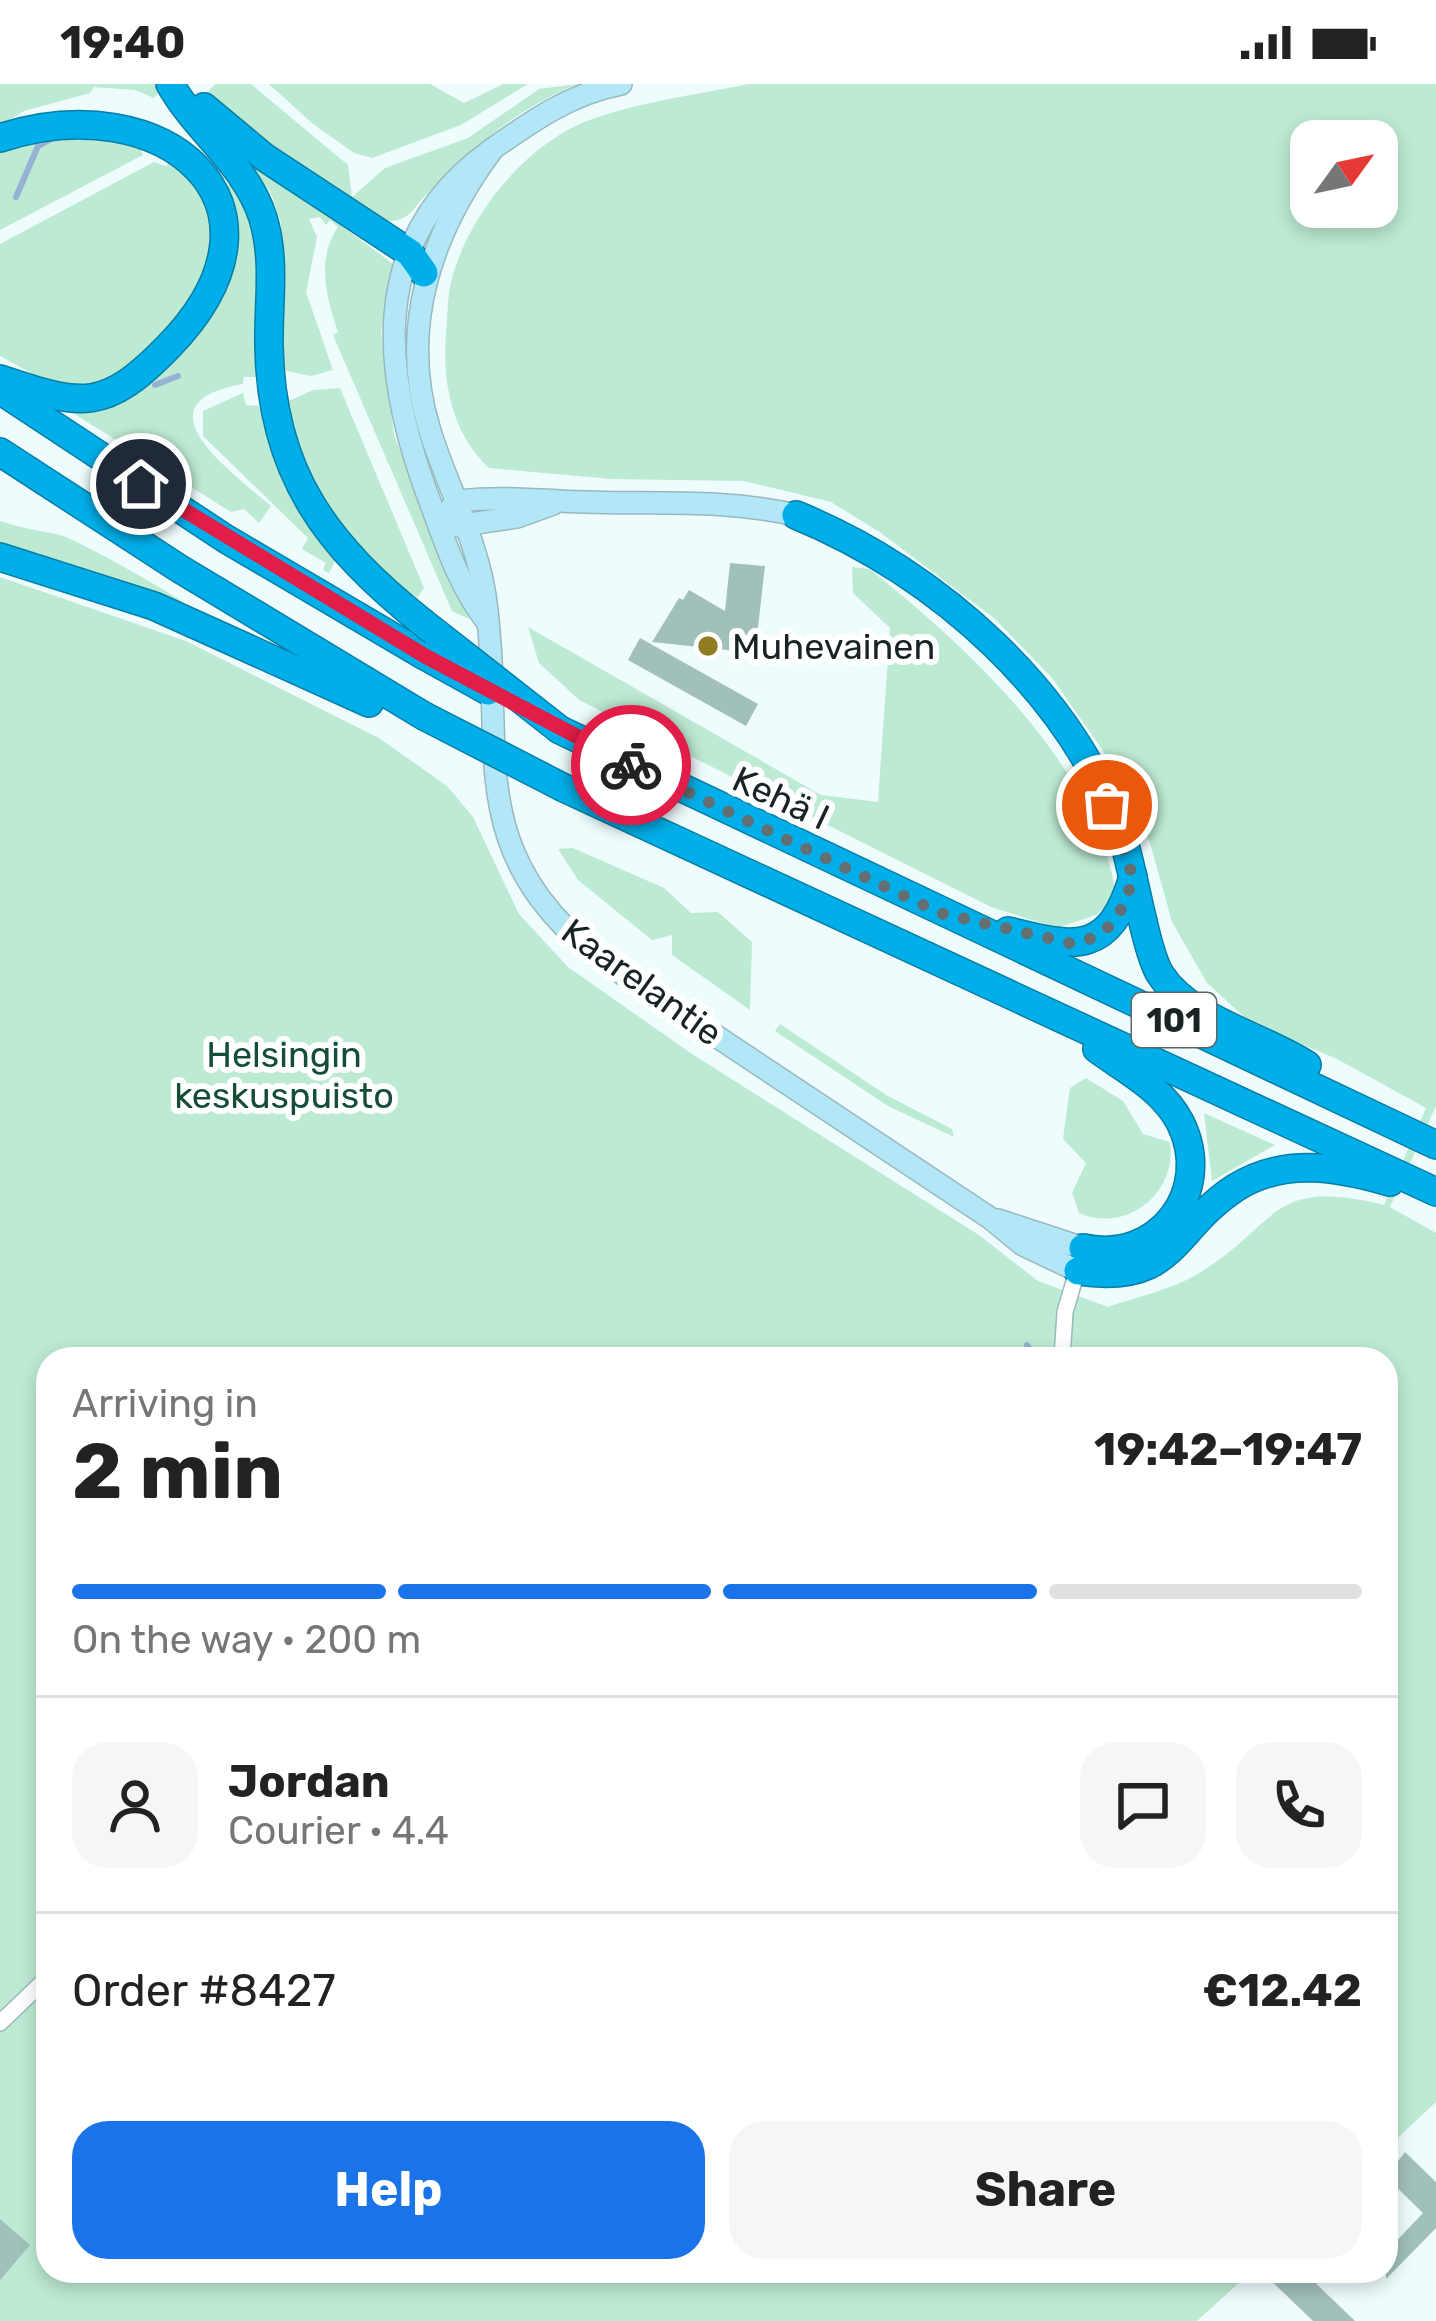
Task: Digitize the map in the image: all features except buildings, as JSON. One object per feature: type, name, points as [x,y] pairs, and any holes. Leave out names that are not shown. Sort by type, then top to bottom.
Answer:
[{"type":"highway","points":[[174,84],[264,157],[417,263]]},
{"type":"highway","points":[[174,84],[231,158],[263,219],[272,292],[270,386],[290,466],[346,553],[422,622],[560,730]]},
{"type":"highway","points":[[0,139],[70,106],[93,104],[144,112],[179,132],[206,160],[220,196],[226,231],[222,267],[205,305],[132,383],[104,397],[70,401],[0,379]]},
{"type":"highway","name":"Kehä I","points":[[0,390],[232,543],[560,730],[1436,1144]]},
{"type":"highway","name":"101","points":[[0,452],[180,569],[424,716],[564,788],[1436,1194]]},
{"type":"highway","points":[[796,515],[885,560],[1002,652],[1046,703],[1090,771],[1123,839],[1153,957],[1175,991],[1298,1059],[1406,1129]]},
{"type":"highway","points":[[0,557],[154,606],[387,712],[424,716]]},
{"type":"highway","points":[[940,913],[1074,944],[1093,940],[1118,919],[1133,877]]},
{"type":"highway","points":[[1060,1022],[1158,1091],[1182,1125],[1191,1151],[1183,1204],[1159,1233],[1125,1250],[1080,1260]]},
{"type":"highway","points":[[1080,1260],[1105,1275],[1151,1265],[1178,1246],[1235,1188],[1283,1168],[1350,1171],[1436,1194]]},
{"type":"main road","name":"Kaarelantie","points":[[487,623],[466,595],[399,410],[391,352],[396,298],[492,150],[545,112],[621,84]]},
{"type":"main road","name":"Kaarelantie","points":[[417,263],[421,398],[467,528],[493,653],[494,793],[516,862],[538,901],[600,959],[990,1218],[1023,1246],[1080,1260]]},
{"type":"main road","points":[[437,522],[458,501],[510,495],[560,501],[740,502],[796,515]]},
{"type":"main road","points":[[437,522],[467,528],[560,501]]},
{"type":"street","points":[[1063,1347],[1065,1312],[1080,1260]]},
{"type":"street","points":[[0,2023],[36,1988]]},
{"type":"green space","points":[[0,84],[154,84],[159,92],[154,98],[135,90],[94,87],[90,93],[24,111],[0,126]]},
{"type":"green space","points":[[215,84],[251,84],[348,165],[352,197],[385,168],[468,138],[539,89],[578,84],[515,118],[459,162],[410,214],[388,221],[296,167],[207,93]]},
{"type":"green space","points":[[269,84],[430,84],[464,103],[503,84],[528,84],[461,125],[372,158],[354,153],[313,124]]},
{"type":"green space","name":"Helsingin keskuspuisto","points":[[749,84],[1436,84],[1436,1106],[1390,1207],[1436,1233],[1436,2102],[1398,2138],[1398,1347],[36,1347],[36,2283],[1239,2283],[1197,2321],[0,2321],[0,577],[186,641],[379,738],[447,786],[473,817],[519,914],[568,967],[692,1054],[979,1235],[1038,1281],[1108,1307],[1196,1275],[1296,1201],[1346,1198],[1384,1205],[1426,1108],[1337,1059],[1251,1023],[1207,983],[1172,922],[1150,843],[1102,749],[1052,678],[995,619],[881,533],[831,502],[744,481],[611,479],[489,468],[476,454],[458,423],[448,388],[445,352],[452,278],[473,228],[505,182],[547,143],[595,118]]},
{"type":"green space","points":[[121,114],[150,125],[139,146],[143,155],[0,230],[0,151],[78,116]]},
{"type":"green space","points":[[234,146],[393,264],[381,333],[394,435],[469,619],[452,611],[333,335],[338,332],[325,265],[338,227],[330,220],[326,225],[320,217],[309,219],[317,237],[306,292],[333,370],[311,376],[282,370],[281,223],[271,193]]},
{"type":"green space","points":[[178,149],[205,183],[214,256],[202,290],[139,363],[95,389],[56,387],[0,356],[0,244],[154,162],[166,166]]},
{"type":"green space","points":[[236,180],[258,243],[257,377],[244,377],[243,384],[211,393],[196,406],[194,422],[216,458],[271,506],[259,523],[244,509],[231,512],[68,410],[102,411],[127,399],[216,304],[233,254],[226,187]]},
{"type":"green space","points":[[340,388],[424,588],[417,598],[351,537],[318,487],[294,431],[286,402],[313,390]]},
{"type":"green space","points":[[243,393],[246,405],[259,406],[285,488],[336,559],[329,573],[323,570],[326,563],[302,549],[308,538],[203,436],[203,411]]},
{"type":"green space","points":[[0,521],[66,537],[183,602],[0,546]]},
{"type":"green space","points":[[852,567],[869,569],[946,634],[1057,757],[1085,803],[1105,850],[1116,897],[1096,915],[1057,928],[991,907],[579,700],[539,663],[528,627],[821,795],[878,802],[890,628],[853,593]]},
{"type":"green space","points":[[573,848],[664,888],[691,913],[718,912],[752,942],[750,1010],[672,955],[672,935],[652,940],[578,880],[558,849]]},
{"type":"green space","points":[[780,1024],[886,1095],[952,1129],[954,1137],[888,1106],[775,1031]]},
{"type":"green space","points":[[1086,1078],[1123,1101],[1143,1134],[1170,1142],[1166,1178],[1157,1192],[1145,1205],[1114,1218],[1079,1213],[1072,1193],[1086,1163],[1063,1139],[1070,1088]]},
{"type":"green space","points":[[1204,1113],[1275,1145],[1212,1181]]},
{"type":"waterway","points":[[16,197],[38,146],[49,140]]},
{"type":"waterway","points":[[155,385],[178,376]]},
{"type":"way so far","points":[[631,765],[940,913],[1074,944],[1093,940],[1118,919],[1133,877],[1107,805]]},
{"type":"place","name":"Muhevainen","points":[[708,646]]},
{"type":"route","points":[[141,484],[268,566],[631,765]]}]
